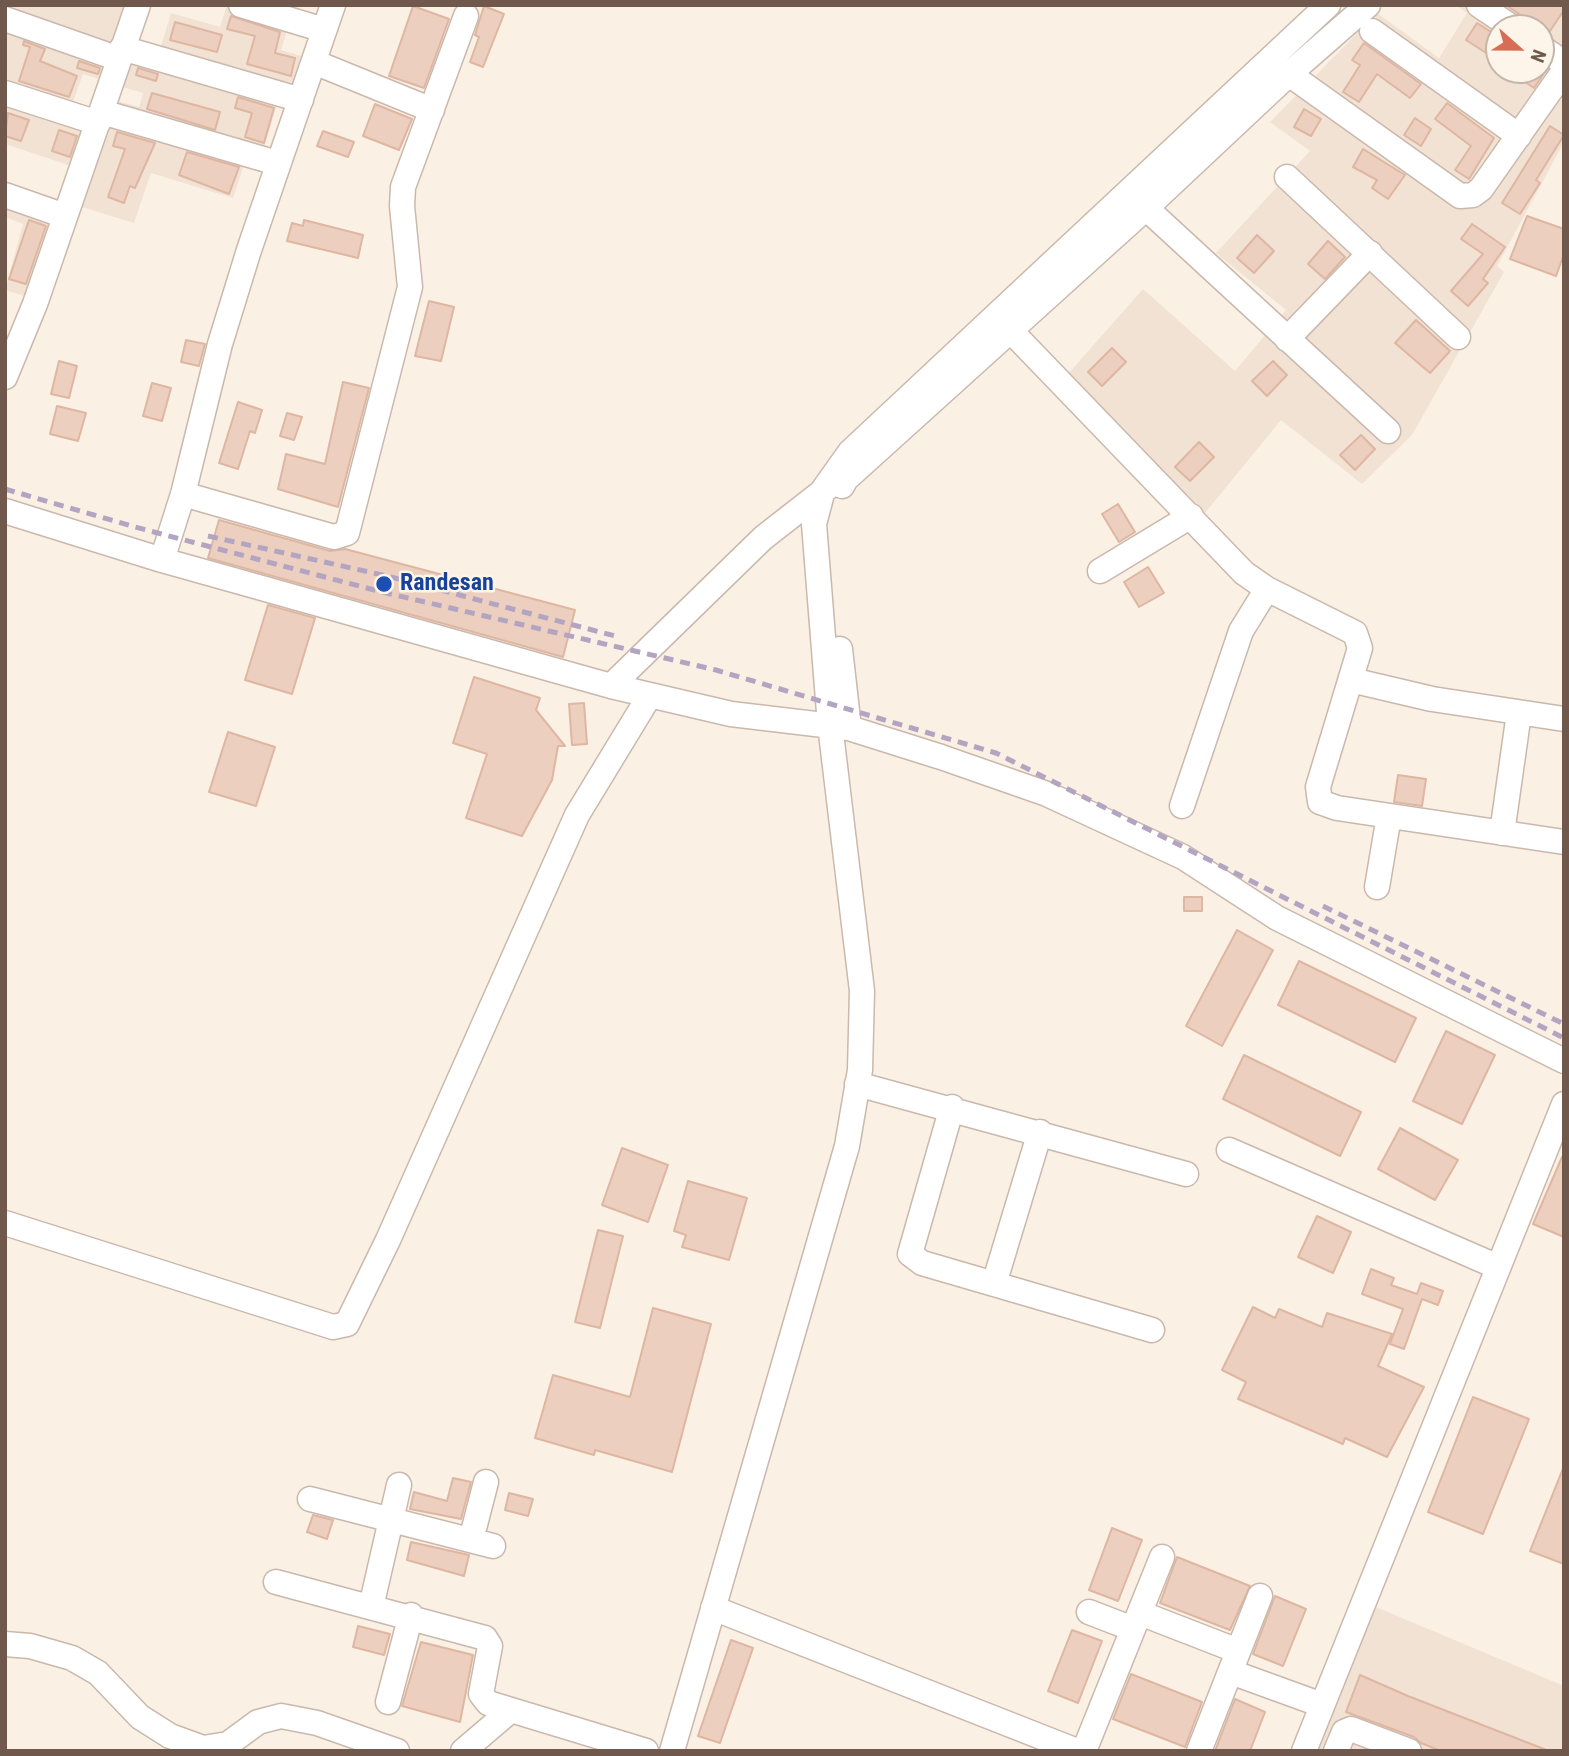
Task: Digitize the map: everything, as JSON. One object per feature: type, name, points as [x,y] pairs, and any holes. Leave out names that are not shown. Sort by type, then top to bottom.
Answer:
[{"type":"street","points":[[5,377],[65,216],[138,5]]},
{"type":"street","points":[[241,5],[324,30]]},
{"type":"street","points":[[162,560],[183,494],[220,344],[277,163],[333,5]]},
{"type":"street","points":[[839,726],[814,524],[823,490],[850,452],[1328,5]]},
{"type":"street","points":[[672,1751],[847,1146],[857,1084],[862,991],[839,726],[827,526],[838,492],[846,479],[1368,5]]},
{"type":"street","points":[[183,494],[334,537],[347,533],[406,313],[410,271],[402,206],[403,187],[466,16]]},
{"type":"street","points":[[5,19],[121,54],[301,100]]},
{"type":"street","points":[[1372,31],[1519,136]]},
{"type":"street","points":[[314,62],[432,110]]},
{"type":"street","points":[[1289,74],[1461,196],[1473,195],[1481,189],[1564,71]]},
{"type":"street","points":[[5,93],[277,163]]},
{"type":"street","points":[[1287,177],[1458,337]]},
{"type":"street","points":[[5,195],[65,216]]},
{"type":"street","points":[[1146,208],[1388,431]]},
{"type":"street","points":[[1287,339],[1370,253]]},
{"type":"street","points":[[1010,330],[1236,565],[1266,589],[1355,633],[1360,648],[1317,795],[1327,805],[1564,842]]},
{"type":"street","points":[[611,686],[763,538],[823,490],[846,479]]},
{"type":"street","points":[[5,511],[162,560],[611,686],[773,721],[839,726],[1047,794],[1183,857],[1277,918],[1564,1061]]},
{"type":"street","points":[[1100,571],[1191,516]]},
{"type":"street","points":[[1182,806],[1241,631],[1266,589]]},
{"type":"street","points":[[1351,680],[1432,699],[1564,719]]},
{"type":"street","points":[[5,1223],[333,1327],[347,1324],[388,1240],[577,815],[650,695]]},
{"type":"street","points":[[1502,833],[1520,713]]},
{"type":"street","points":[[1377,887],[1389,816]]},
{"type":"street","points":[[857,1084],[953,1107],[1185,1174]]},
{"type":"street","points":[[1404,1750],[1351,1729],[1344,1732],[1337,1747],[1307,1742],[1564,1104]]},
{"type":"street","points":[[953,1107],[910,1254],[922,1263],[1152,1330]]},
{"type":"street","points":[[994,1284],[1040,1132]]},
{"type":"street","points":[[1229,1150],[1498,1267]]},
{"type":"street","points":[[310,1499],[482,1543],[486,1482]]},
{"type":"street","points":[[371,1607],[399,1485]]},
{"type":"street","points":[[1084,1751],[1161,1557]]},
{"type":"street","points":[[276,1582],[411,1615],[485,1637],[490,1646],[481,1694],[488,1703],[646,1751]]},
{"type":"street","points":[[1199,1751],[1260,1596]]},
{"type":"street","points":[[713,1608],[1077,1751]]},
{"type":"street","points":[[1089,1612],[1137,1621],[1234,1661],[1322,1705]]},
{"type":"street","points":[[388,1702],[411,1615]]},
{"type":"street","points":[[5,1644],[30,1646],[72,1658],[98,1673],[140,1717],[170,1736],[203,1748],[228,1744],[258,1722],[281,1716],[317,1723],[397,1751]]},
{"type":"street","points":[[463,1751],[511,1710]]},
{"type":"shaded area","points":[[5,5],[124,5],[99,79],[83,74],[65,124],[86,133],[74,167],[5,144]]},
{"type":"shaded area","points":[[227,5],[295,5],[281,50],[301,56],[293,83],[284,81],[263,151],[250,147],[233,198],[151,173],[134,223],[82,207],[114,100],[139,107],[143,93],[123,87],[135,47],[159,53],[171,13],[220,27]]},
{"type":"shaded area","points":[[1455,5],[1564,5],[1564,142],[1497,266],[1504,272],[1412,435],[1362,484],[1281,420],[1205,513],[1067,375],[1143,289],[1235,371],[1286,310],[1216,253],[1310,151],[1270,122],[1377,13],[1439,58],[1467,13]]},
{"type":"shaded area","points":[[5,206],[57,224],[31,298],[5,290],[23,224],[5,217]]},
{"type":"shaded area","points":[[1364,1602],[1564,1686],[1564,1751],[1308,1751]]},
{"type":"building","points":[[1506,5],[1564,5],[1564,10],[1555,24],[1555,14],[1519,14]]},
{"type":"building","points":[[413,6],[449,19],[424,88],[389,76]]},
{"type":"building","points":[[484,6],[504,14],[483,67],[470,62],[479,37],[475,35]]},
{"type":"building","points":[[231,16],[280,32],[275,53],[295,58],[291,76],[247,64],[255,36],[227,29]]},
{"type":"building","points":[[175,22],[222,35],[217,52],[170,40]]},
{"type":"building","points":[[1477,23],[1485,28],[1485,52],[1466,40]]},
{"type":"building","points":[[24,41],[45,49],[40,61],[77,76],[69,97],[19,81],[30,47],[23,45]]},
{"type":"building","points":[[1364,43],[1421,84],[1410,98],[1377,74],[1359,102],[1343,92],[1360,65],[1352,60]]},
{"type":"building","points":[[79,61],[100,68],[98,74],[77,68]]},
{"type":"building","points":[[138,68],[158,74],[156,81],[136,75]]},
{"type":"building","points":[[152,93],[220,112],[215,130],[147,109]]},
{"type":"building","points":[[238,97],[274,108],[264,143],[245,137],[252,113],[235,108]]},
{"type":"building","points":[[1447,103],[1494,138],[1469,179],[1455,170],[1471,146],[1435,119]]},
{"type":"building","points":[[375,104],[412,119],[399,150],[363,136]]},
{"type":"building","points":[[1304,109],[1321,119],[1311,136],[1294,127]]},
{"type":"building","points":[[8,113],[29,120],[21,141],[5,136]]},
{"type":"building","points":[[1415,118],[1431,129],[1421,146],[1404,135]]},
{"type":"building","points":[[1550,126],[1564,135],[1536,180],[1540,183],[1520,214],[1502,203]]},
{"type":"building","points":[[59,130],[77,136],[70,157],[52,151]]},
{"type":"building","points":[[323,131],[354,142],[348,157],[317,146]]},
{"type":"building","points":[[117,132],[155,143],[135,188],[130,186],[124,203],[108,197],[125,149],[113,146]]},
{"type":"building","points":[[1363,149],[1405,175],[1388,199],[1372,188],[1377,180],[1353,167]]},
{"type":"building","points":[[187,152],[239,167],[229,194],[179,175]]},
{"type":"building","points":[[1527,216],[1564,229],[1564,254],[1556,276],[1510,259]]},
{"type":"building","points":[[29,220],[46,226],[26,284],[9,279]]},
{"type":"building","points":[[304,220],[363,235],[358,258],[287,241],[292,223],[303,226]]},
{"type":"building","points":[[1472,224],[1505,247],[1483,279],[1488,283],[1468,306],[1451,291],[1483,254],[1461,239]]},
{"type":"building","points":[[1257,235],[1274,251],[1254,273],[1237,258]]},
{"type":"building","points":[[1328,241],[1345,257],[1325,279],[1308,264]]},
{"type":"building","points":[[429,301],[454,307],[441,361],[415,356]]},
{"type":"building","points":[[1416,320],[1450,351],[1430,373],[1395,343]]},
{"type":"building","points":[[186,340],[205,344],[199,366],[181,362]]},
{"type":"building","points":[[1112,348],[1126,362],[1102,386],[1088,372]]},
{"type":"building","points":[[59,361],[77,366],[69,398],[51,394]]},
{"type":"building","points":[[1273,361],[1287,375],[1267,396],[1252,381]]},
{"type":"building","points":[[343,382],[369,388],[338,507],[278,489],[286,454],[325,464]]},
{"type":"building","points":[[152,383],[171,388],[162,421],[143,416]]},
{"type":"building","points":[[238,402],[262,410],[255,433],[250,431],[238,469],[219,463]]},
{"type":"building","points":[[57,406],[86,413],[78,441],[50,434]]},
{"type":"building","points":[[287,413],[302,417],[294,440],[280,436]]},
{"type":"building","points":[[1361,435],[1375,449],[1355,470],[1340,455]]},
{"type":"building","points":[[1199,442],[1214,457],[1190,481],[1175,467]]},
{"type":"building","points":[[1118,504],[1135,532],[1119,542],[1102,514]]},
{"type":"building","name":"Randesan","points":[[219,520],[330,551],[345,549],[575,610],[563,657],[208,558]]},
{"type":"building","points":[[1148,567],[1164,593],[1139,607],[1124,582]]},
{"type":"building","points":[[268,605],[315,618],[292,694],[245,680]]},
{"type":"building","points":[[474,677],[540,698],[536,710],[565,746],[558,746],[552,780],[522,836],[466,818],[487,754],[453,743]]},
{"type":"building","points":[[584,703],[587,744],[572,745],[569,704]]},
{"type":"building","points":[[228,732],[275,747],[256,806],[209,792]]},
{"type":"building","points":[[1398,775],[1426,779],[1422,806],[1394,802]]},
{"type":"building","points":[[1184,897],[1202,897],[1202,911],[1184,911]]},
{"type":"building","points":[[1237,930],[1273,950],[1222,1046],[1186,1026]]},
{"type":"building","points":[[1299,961],[1416,1018],[1395,1062],[1278,1005]]},
{"type":"building","points":[[1446,1031],[1495,1055],[1462,1124],[1413,1101]]},
{"type":"building","points":[[1244,1055],[1361,1112],[1340,1156],[1223,1099]]},
{"type":"building","points":[[1400,1128],[1458,1160],[1435,1200],[1378,1169]]},
{"type":"building","points":[[622,1148],[668,1165],[648,1222],[602,1205]]},
{"type":"building","points":[[1564,1157],[1564,1237],[1533,1224]]},
{"type":"building","points":[[688,1181],[747,1198],[729,1260],[682,1247],[686,1235],[674,1231]]},
{"type":"building","points":[[1317,1216],[1351,1232],[1333,1273],[1298,1257]]},
{"type":"building","points":[[598,1230],[623,1236],[600,1328],[575,1322]]},
{"type":"building","points":[[1371,1269],[1394,1278],[1391,1285],[1417,1294],[1421,1283],[1443,1291],[1438,1305],[1422,1299],[1404,1349],[1390,1344],[1403,1309],[1362,1294]]},
{"type":"building","points":[[1253,1307],[1275,1318],[1279,1309],[1322,1327],[1327,1313],[1392,1334],[1378,1366],[1424,1387],[1387,1457],[1345,1438],[1343,1444],[1238,1399],[1246,1382],[1222,1370]]},
{"type":"building","points":[[653,1308],[711,1324],[672,1472],[595,1450],[594,1455],[535,1438],[553,1375],[630,1397]]},
{"type":"building","points":[[1473,1397],[1529,1419],[1483,1534],[1428,1512]]},
{"type":"building","points":[[1564,1466],[1564,1564],[1530,1551]]},
{"type":"building","points":[[453,1478],[471,1482],[461,1519],[410,1509],[414,1492],[447,1501]]},
{"type":"building","points":[[509,1493],[533,1499],[528,1516],[505,1510]]},
{"type":"building","points":[[313,1515],[333,1520],[327,1539],[307,1532]]},
{"type":"building","points":[[1112,1528],[1142,1540],[1118,1601],[1089,1590]]},
{"type":"building","points":[[411,1542],[469,1555],[464,1576],[407,1560]]},
{"type":"building","points":[[1177,1557],[1250,1586],[1230,1630],[1160,1603]]},
{"type":"building","points":[[1275,1596],[1306,1609],[1283,1666],[1253,1654]]},
{"type":"building","points":[[358,1626],[390,1634],[384,1655],[353,1647]]},
{"type":"building","points":[[1072,1630],[1102,1641],[1078,1703],[1048,1691]]},
{"type":"building","points":[[731,1640],[753,1648],[720,1743],[698,1736]]},
{"type":"building","points":[[421,1642],[473,1655],[460,1722],[402,1706]]},
{"type":"building","points":[[1131,1674],[1202,1702],[1185,1747],[1113,1719]]},
{"type":"building","points":[[1360,1675],[1549,1751],[1441,1751],[1421,1743],[1414,1737],[1346,1712]]},
{"type":"building","points":[[1235,1699],[1265,1712],[1250,1751],[1215,1751]]},
{"type":"railway","points":[[5,489],[135,527],[382,592],[716,670],[996,753],[1564,1038]]},
{"type":"railway","points":[[208,536],[387,576],[619,637]]},
{"type":"railway","points":[[1323,906],[1564,1024]]},
{"type":"place","name":"Randesan","points":[[384,584]]}]
